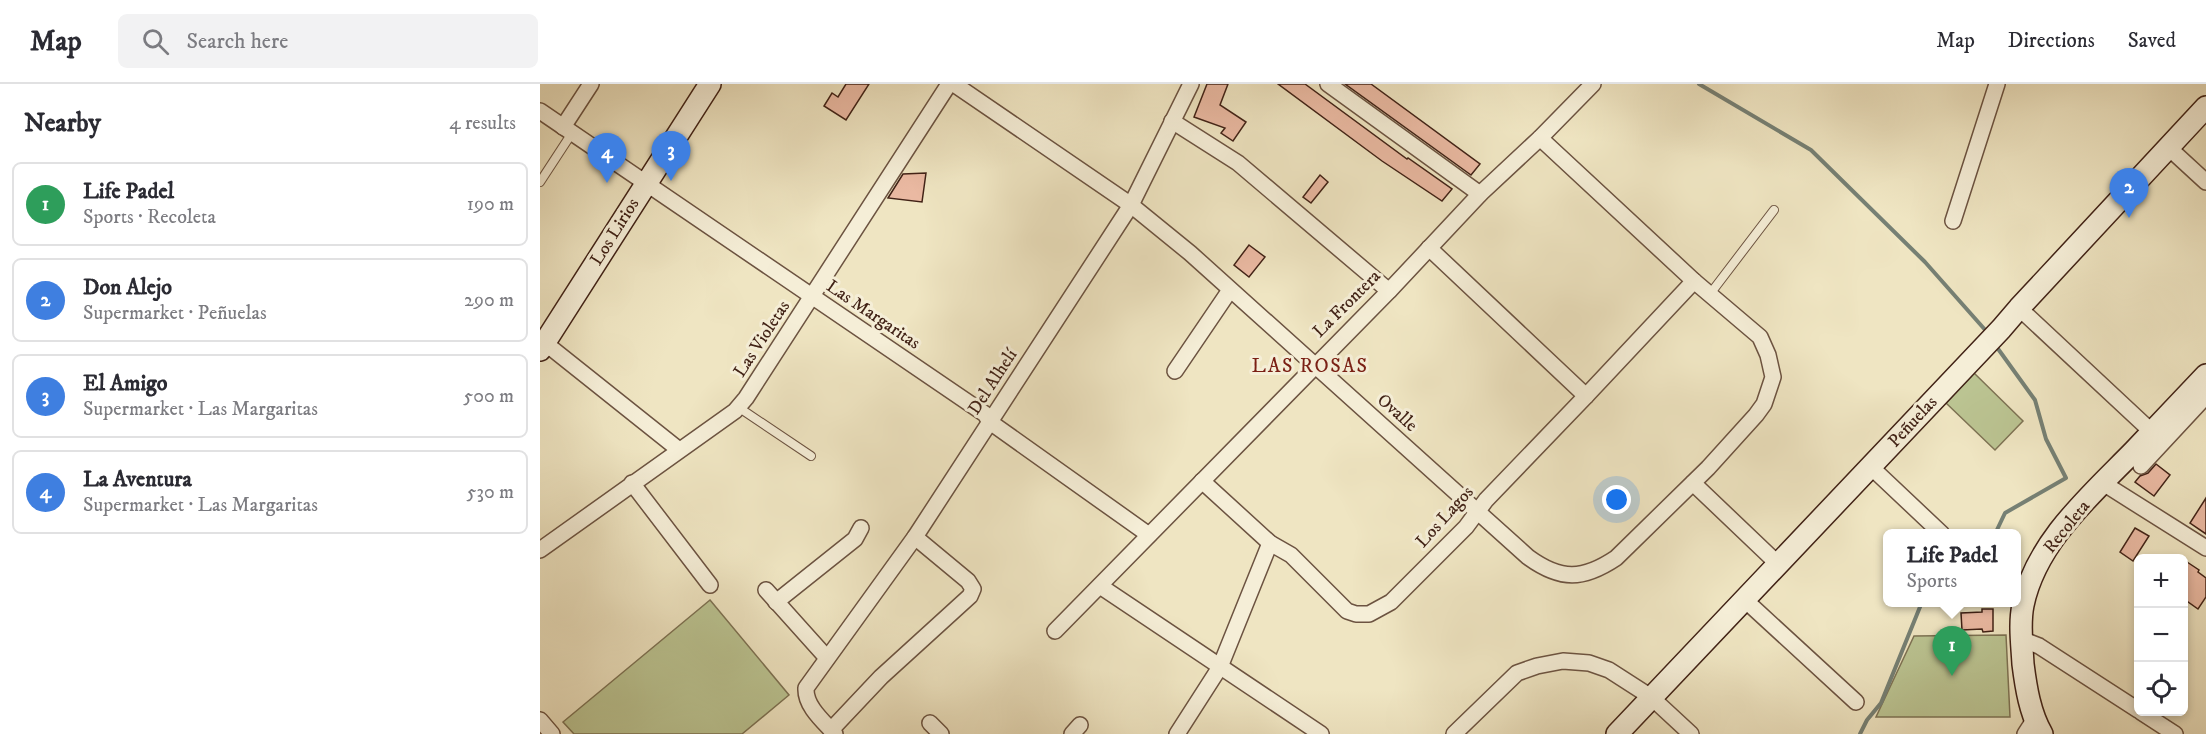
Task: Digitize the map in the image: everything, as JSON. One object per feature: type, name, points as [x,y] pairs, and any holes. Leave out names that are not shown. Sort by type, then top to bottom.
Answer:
[{"type":"street","points":[[567,130],[591,84]]},
{"type":"street","name":"Los Lirios","points":[[542,344],[710,84]]},
{"type":"street","name":"Las Violetas","points":[[540,550],[738,407],[747,398],[949,84]]},
{"type":"street","name":"Ovalle","points":[[954,84],[1131,205],[1190,253],[1477,512],[1539,565],[1554,572],[1579,576],[1603,567],[1616,558],[1693,483],[1756,415],[1764,404],[1773,377],[1768,355],[1760,337],[1694,281],[1540,138]]},
{"type":"street","points":[[1328,84],[1480,194]]},
{"type":"street","name":"La Frontera","points":[[1055,631],[1389,291],[1480,194],[1593,84]]},
{"type":"street","points":[[1953,221],[1996,84]]},
{"type":"street","name":"Del Alhelí","points":[[833,732],[809,703],[806,688],[915,537],[1131,205],[1172,121],[1186,86]]},
{"type":"street","name":"Peñuelas","points":[[1617,734],[2001,329],[2206,107]]},
{"type":"street","name":"Las Margaritas","points":[[540,111],[985,414],[990,422],[1149,535]]},
{"type":"street","points":[[1172,121],[1238,163],[1389,291]]},
{"type":"street","points":[[2169,148],[2206,182]]},
{"type":"street","points":[[1429,248],[1586,396]]},
{"type":"street","name":"Los Lagos","points":[[1202,482],[1270,543],[1291,555],[1347,611],[1369,614],[1391,602],[1466,527],[1486,500],[1694,281]]},
{"type":"street","points":[[1175,371],[1230,290]]},
{"type":"street","points":[[2019,308],[2152,432]]},
{"type":"street","points":[[542,344],[678,449]]},
{"type":"street","name":"Recoleta","points":[[2021,600],[2042,556],[2053,540],[2103,483],[2206,375]]},
{"type":"street","points":[[2140,466],[2206,396]]},
{"type":"street","points":[[1870,467],[1937,529]]},
{"type":"street","points":[[632,483],[710,585]]},
{"type":"street","points":[[1693,483],[1778,564]]},
{"type":"street","points":[[2103,483],[2206,548]]},
{"type":"street","points":[[827,658],[771,596],[795,587],[855,539],[861,528]]},
{"type":"street","points":[[833,732],[881,677],[970,596],[973,589],[968,581],[915,537]]},
{"type":"street","points":[[1177,734],[1220,667],[1270,543]]},
{"type":"street","points":[[1100,586],[1321,734]]},
{"type":"street","points":[[792,620],[795,587]]},
{"type":"street","points":[[1744,600],[1856,702]]},
{"type":"street","name":"Recoleta","points":[[2020,607],[2021,639],[2033,729]]},
{"type":"street","points":[[2021,639],[2039,646],[2134,707]]},
{"type":"street","points":[[1454,734],[1517,673],[1563,661],[1589,663],[1609,670],[1651,697],[1691,734]]},
{"type":"street","points":[[2148,716],[2175,734]]},
{"type":"street","points":[[540,720],[552,734]]},
{"type":"lane","points":[[540,182],[567,130]]},
{"type":"lane","points":[[1710,294],[1774,210]]},
{"type":"lane","points":[[738,407],[812,456]]},
{"type":"green space","points":[[1974,373],[2023,421],[1995,450],[1946,403]]},
{"type":"green space","points":[[710,600],[789,695],[742,734],[574,734],[563,722]]},
{"type":"green space","points":[[2006,635],[2010,717],[1876,717],[1914,636]]},
{"type":"building","points":[[846,84],[869,84],[846,120],[824,106],[832,93],[838,97]]},
{"type":"building","points":[[1207,84],[1228,84],[1220,105],[1246,122],[1233,141],[1221,133],[1225,128],[1194,117]]},
{"type":"building","points":[[1278,84],[1305,84],[1452,189],[1442,201],[1382,161]]},
{"type":"building","points":[[1345,84],[1371,84],[1480,164],[1471,175]]},
{"type":"building","points":[[926,173],[922,202],[888,198],[903,174]]},
{"type":"building","points":[[1320,175],[1328,182],[1311,203],[1303,197]]},
{"type":"building","points":[[1249,245],[1265,257],[1249,277],[1234,265]]},
{"type":"building","points":[[2156,464],[2170,475],[2154,496],[2135,482]]},
{"type":"building","points":[[2206,498],[2206,534],[2190,523]]},
{"type":"building","points":[[2135,528],[2149,536],[2137,554],[2134,554],[2133,561],[2120,552]]},
{"type":"building","points":[[2188,563],[2206,578],[2206,597],[2198,609],[2188,602]]},
{"type":"building","points":[[1982,609],[1993,609],[1993,631],[1962,630],[1961,613],[1982,612]]},
{"type":"waterway","points":[[1699,84],[1811,150],[1925,262],[1987,332]]},
{"type":"waterway","points":[[1996,346],[2035,400],[2046,439],[2066,478],[2005,513],[1997,529]]},
{"type":"waterway","points":[[1860,734],[1867,720],[1881,703],[1920,607]]},
{"type":"place","name":"El Amigo","points":[[671,181]]},
{"type":"place","name":"La Aventura","points":[[607,183]]},
{"type":"place","name":"Don Alejo","points":[[2129,218]]},
{"type":"place","name":"Life Padel","points":[[1952,676]]},
{"type":"district","name":"LAS ROSAS","points":[[1310,366]]}]
